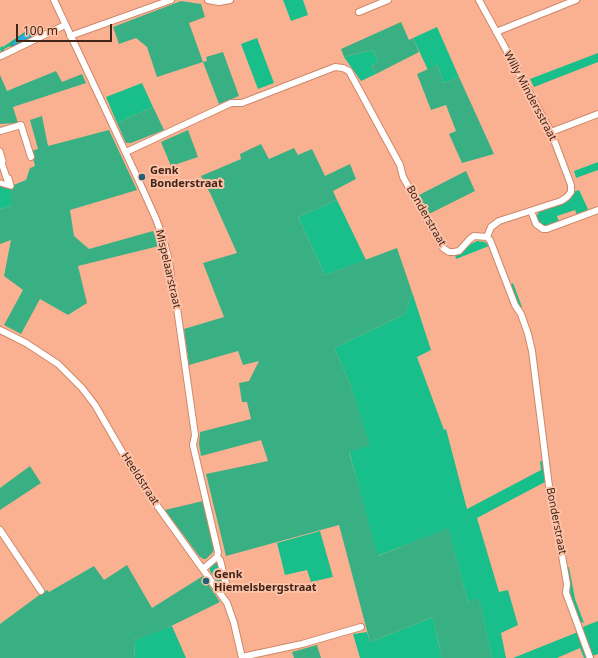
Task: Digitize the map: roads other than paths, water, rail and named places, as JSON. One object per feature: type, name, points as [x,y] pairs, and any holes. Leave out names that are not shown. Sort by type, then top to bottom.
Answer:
[{"type":"street","name":"Mispelaarstraat","points":[[54,0],[156,219],[169,261],[194,430],[194,444],[218,552],[217,557],[220,560],[227,588]]},
{"type":"street","points":[[70,36],[171,0]]},
{"type":"street","points":[[208,0],[219,2],[230,0]]},
{"type":"street","points":[[359,12],[374,2],[388,0]]},
{"type":"street","name":"Willy Mindersstraat","points":[[479,0],[551,132],[571,185],[571,192],[568,197],[561,201],[494,223],[487,237]]},
{"type":"street","points":[[496,32],[576,0]]},
{"type":"street","points":[[0,56],[65,25]]},
{"type":"street","name":"Bonderstraat","points":[[126,152],[231,103],[242,103],[336,67],[349,71],[400,165],[403,177],[443,248],[449,252],[459,251],[474,236],[487,237],[490,240],[515,306],[521,314],[531,345],[550,494],[567,584],[566,593],[590,658]]},
{"type":"street","points":[[551,132],[598,114]]},
{"type":"street","points":[[0,131],[21,125],[31,157]]},
{"type":"street","points":[[0,151],[11,186],[0,183]]},
{"type":"street","points":[[0,158],[8,182]]},
{"type":"street","points":[[531,211],[536,224],[543,229],[597,210],[598,217]]},
{"type":"street","name":"Heeldstraat","points":[[0,330],[31,346],[53,360],[82,388],[95,405],[128,462],[151,497],[227,603],[234,623],[242,657]]},
{"type":"street","points":[[0,530],[40,591]]},
{"type":"street","points":[[203,569],[217,557]]},
{"type":"street","points":[[242,657],[302,644],[360,627]]},
{"type":"water","points":[[26,32],[31,35],[30,38],[12,46],[12,43]]},
{"type":"place","name":"Genk Bonderstraat","points":[[142,177]]},
{"type":"place","name":"Genk Hiemelsbergstraat","points":[[206,581]]}]
